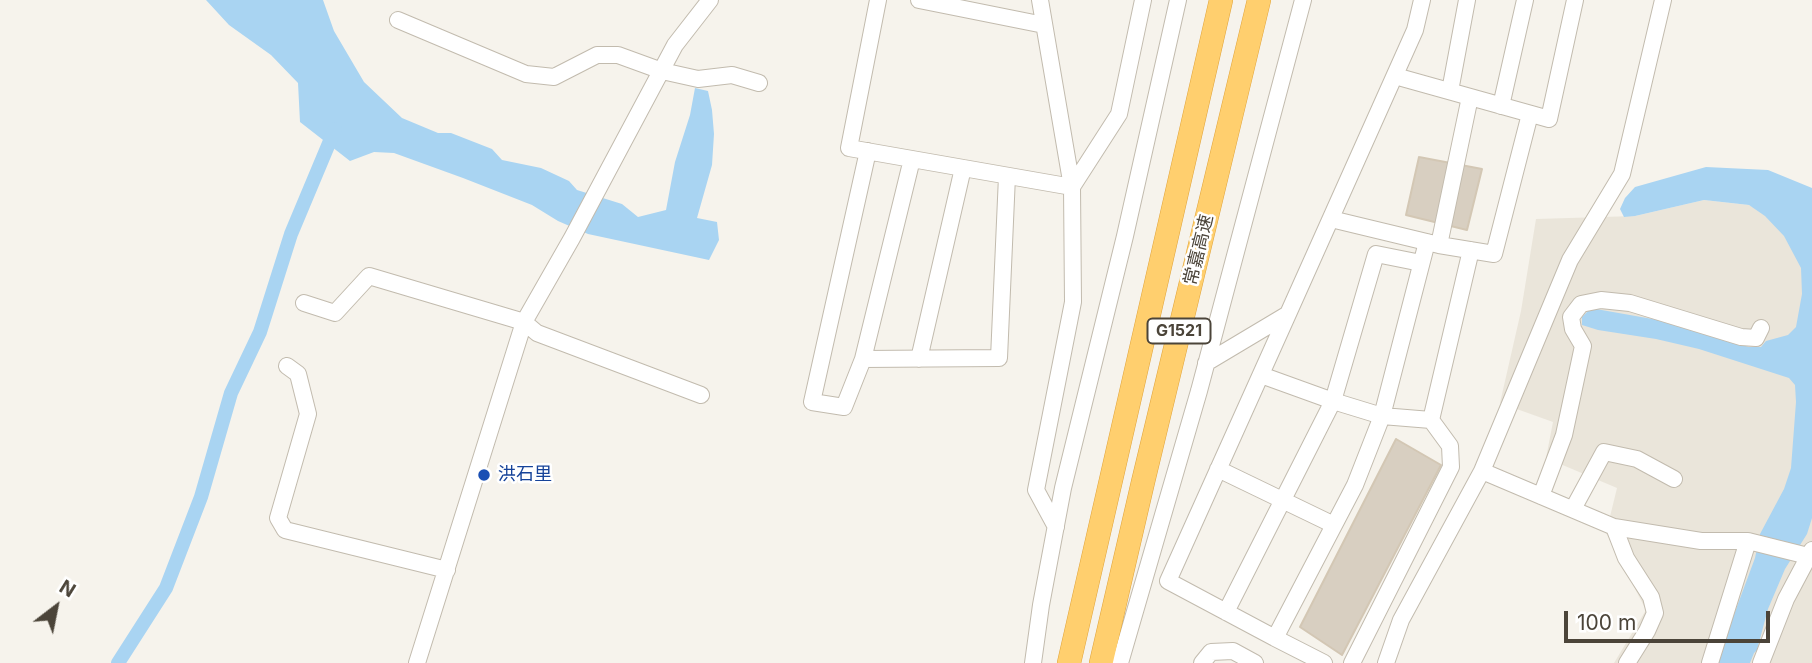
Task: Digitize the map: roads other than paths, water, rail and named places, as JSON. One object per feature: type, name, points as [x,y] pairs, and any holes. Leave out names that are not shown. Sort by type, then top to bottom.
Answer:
[{"type":"highway","name":"常嘉高速","points":[[1069,663],[1221,0]]},
{"type":"highway","name":"常嘉高速","points":[[1101,663],[1259,0]]},
{"type":"street","points":[[417,663],[524,322],[572,239],[675,45],[710,0]]},
{"type":"street","points":[[878,0],[849,148],[1072,187]]},
{"type":"street","points":[[919,0],[1044,25]]},
{"type":"street","points":[[1040,0],[1072,187],[1073,302],[1035,490],[1056,527]]},
{"type":"street","points":[[1072,187],[1119,114],[1143,0]]},
{"type":"street","points":[[1032,663],[1063,488],[1125,236],[1178,0]]},
{"type":"street","points":[[1120,663],[1206,363],[1303,0]]},
{"type":"street","points":[[1324,663],[1168,582],[1395,76],[1415,30],[1422,0]]},
{"type":"street","points":[[1450,91],[1467,0]]},
{"type":"street","points":[[1501,106],[1525,0]]},
{"type":"street","points":[[1395,76],[1549,119],[1574,0]]},
{"type":"street","points":[[1386,663],[1401,620],[1482,471],[1570,260],[1622,174],[1662,0]]},
{"type":"street","points":[[398,20],[526,74],[554,77],[597,55],[618,55],[662,71],[698,79],[732,75],[759,83]]},
{"type":"street","points":[[1275,638],[1355,485],[1382,416],[1421,264],[1433,243],[1470,97]]},
{"type":"street","points":[[1331,219],[1494,254],[1530,114]]},
{"type":"street","points":[[868,151],[812,402],[844,407],[863,359],[912,159]]},
{"type":"street","points":[[919,359],[963,168]]},
{"type":"street","points":[[863,359],[999,358],[1007,176]]},
{"type":"street","points":[[1431,420],[1471,250]]},
{"type":"street","points":[[1226,612],[1333,401],[1376,254],[1421,264]]},
{"type":"street","points":[[304,303],[335,313],[369,276],[524,322],[537,333],[701,395]]},
{"type":"street","points":[[1541,496],[1564,435],[1583,346],[1573,329],[1571,317],[1581,304],[1601,300],[1630,303],[1741,337],[1756,338],[1761,328]]},
{"type":"street","points":[[1206,363],[1288,314]]},
{"type":"street","points":[[287,366],[299,373],[308,414],[278,518],[285,530],[446,570]]},
{"type":"street","points":[[1261,375],[1382,416],[1431,420],[1450,446],[1451,467],[1352,663]]},
{"type":"street","points":[[1573,509],[1604,452],[1637,459],[1674,479]]},
{"type":"street","points":[[1218,470],[1334,525]]},
{"type":"street","points":[[1482,471],[1614,527],[1701,541],[1748,541],[1811,554],[1786,599],[1762,663]]},
{"type":"street","points":[[1614,527],[1626,558],[1651,597],[1655,613],[1628,663]]},
{"type":"street","points":[[1710,663],[1748,541]]},
{"type":"street","points":[[1202,663],[1211,652],[1233,651],[1255,663]]},
{"type":"water","points":[[206,0],[323,0],[334,31],[364,82],[402,118],[438,133],[451,133],[492,149],[502,160],[541,168],[569,181],[577,190],[622,204],[638,217],[666,210],[675,162],[690,115],[695,88],[708,91],[714,134],[712,165],[697,218],[717,222],[719,240],[709,260],[588,234],[558,221],[532,205],[394,153],[374,152],[350,161],[300,122],[298,83],[271,55],[229,25]]},
{"type":"water","points":[[1706,167],[1768,170],[1812,188],[1812,518],[1807,534],[1785,569],[1750,663],[1716,663],[1755,558],[1760,534],[1784,489],[1791,468],[1795,385],[1789,378],[1699,349],[1582,325],[1582,317],[1588,311],[1596,309],[1658,320],[1749,347],[1761,347],[1766,341],[1788,335],[1796,327],[1802,294],[1801,268],[1784,236],[1765,216],[1749,205],[1704,200],[1624,217],[1620,209],[1635,187]]},
{"type":"waterway","points":[[118,663],[166,588],[201,497],[231,393],[260,332],[291,234],[335,129]]},
{"type":"place","name":"洪石里","points":[[484,475]]}]
